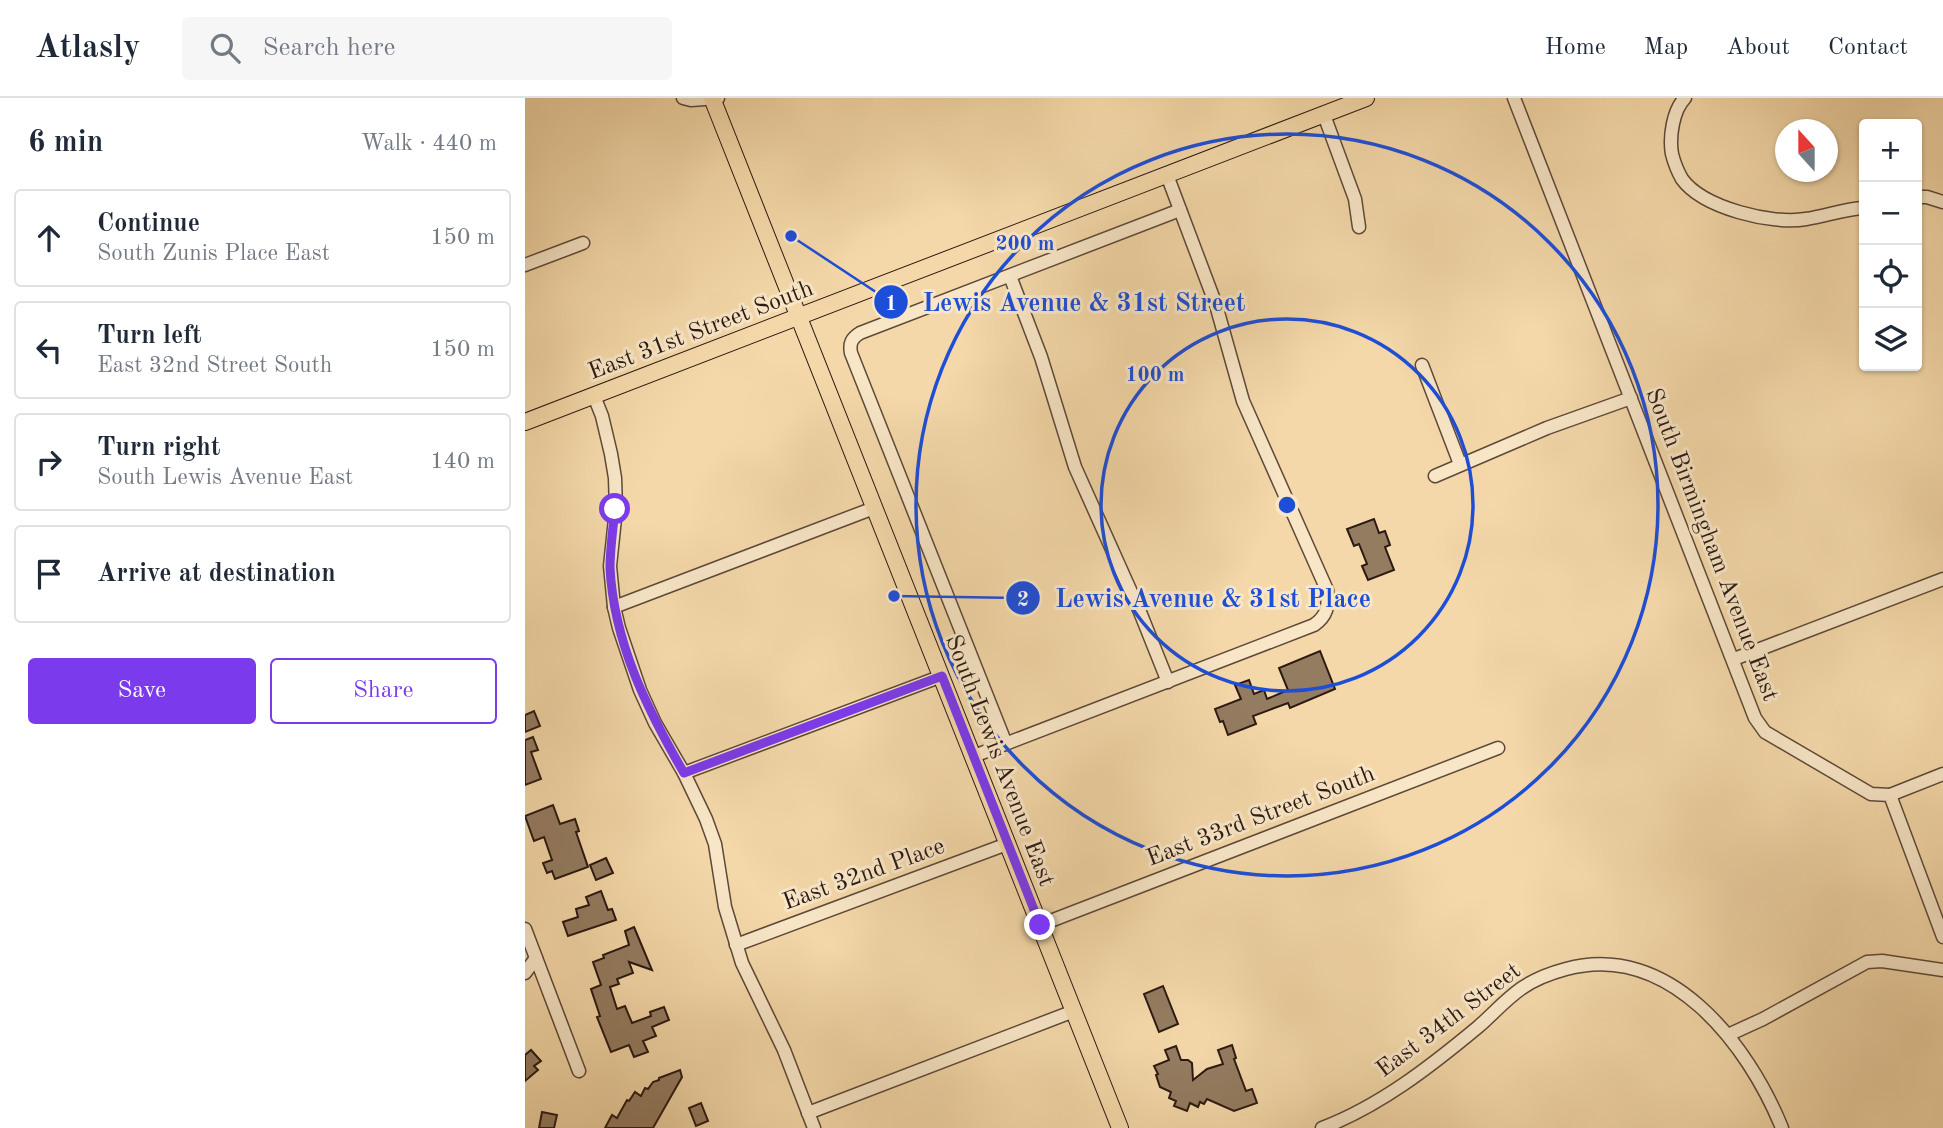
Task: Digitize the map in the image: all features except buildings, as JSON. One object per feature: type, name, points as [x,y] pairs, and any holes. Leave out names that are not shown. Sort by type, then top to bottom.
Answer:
[{"type":"main road","name":"East 31st Street South","points":[[525,422],[1366,98]]},
{"type":"main road","name":"South Lewis Avenue East","points":[[714,99],[1120,1128]]},
{"type":"street","points":[[683,98],[714,99]]},
{"type":"street","name":"South Birmingham Avenue East","points":[[1514,98],[1755,718],[1765,732],[1800,754],[1871,794],[1890,795]]},
{"type":"street","points":[[1685,98],[1677,111],[1671,144],[1677,168],[1694,190],[1729,210],[1783,219],[1805,219],[1859,209]]},
{"type":"street","points":[[1324,114],[1355,199],[1359,227]]},
{"type":"street","points":[[974,756],[1314,625],[1325,614],[1329,605],[1327,590],[1243,401],[1216,305],[1167,175]]},
{"type":"street","points":[[1922,197],[1943,202]]},
{"type":"street","points":[[1168,682],[1075,467],[1041,357],[1010,276],[1180,210]]},
{"type":"street","points":[[525,265],[583,243]]},
{"type":"street","name":"South Lewis Avenue East","points":[[1006,744],[851,353],[851,343],[860,333],[1010,276]]},
{"type":"street","points":[[1422,366],[1460,464]]},
{"type":"street","points":[[594,396],[602,416],[615,478],[610,566],[619,628],[640,690],[655,723],[684,773],[706,819],[715,844],[726,907],[742,963],[784,1051],[814,1128]]},
{"type":"street","points":[[1435,476],[1547,428],[1631,398]]},
{"type":"street","points":[[614,607],[874,508]]},
{"type":"street","points":[[1734,659],[1943,579]]},
{"type":"street","points":[[684,773],[942,676]]},
{"type":"street","name":"East 33rd Street South","points":[[1040,925],[1498,748]]},
{"type":"street","points":[[1943,775],[1890,795],[1943,937]]},
{"type":"street","name":"East 32nd Place","points":[[736,945],[1007,844]]},
{"type":"street","points":[[525,929],[579,1071]]},
{"type":"street","points":[[525,973],[536,958]]},
{"type":"street","points":[[1728,1035],[1867,962],[1882,961],[1943,971]]},
{"type":"street","name":"East 34th Street","points":[[1322,1128],[1384,1097],[1435,1063],[1521,988],[1540,978],[1592,963],[1623,966],[1663,979],[1700,1005],[1728,1035],[1767,1097],[1782,1128]]},
{"type":"street","points":[[808,1113],[1074,1011]]},
{"type":"place","name":"Lewis Avenue & 31st Street","points":[[791,236]]},
{"type":"place","name":"Lewis Avenue & 31st Place","points":[[894,596]]},
{"type":"route","points":[[615,509],[610,566],[619,628],[640,690],[655,723],[684,773],[942,676],[1040,925]]}]
